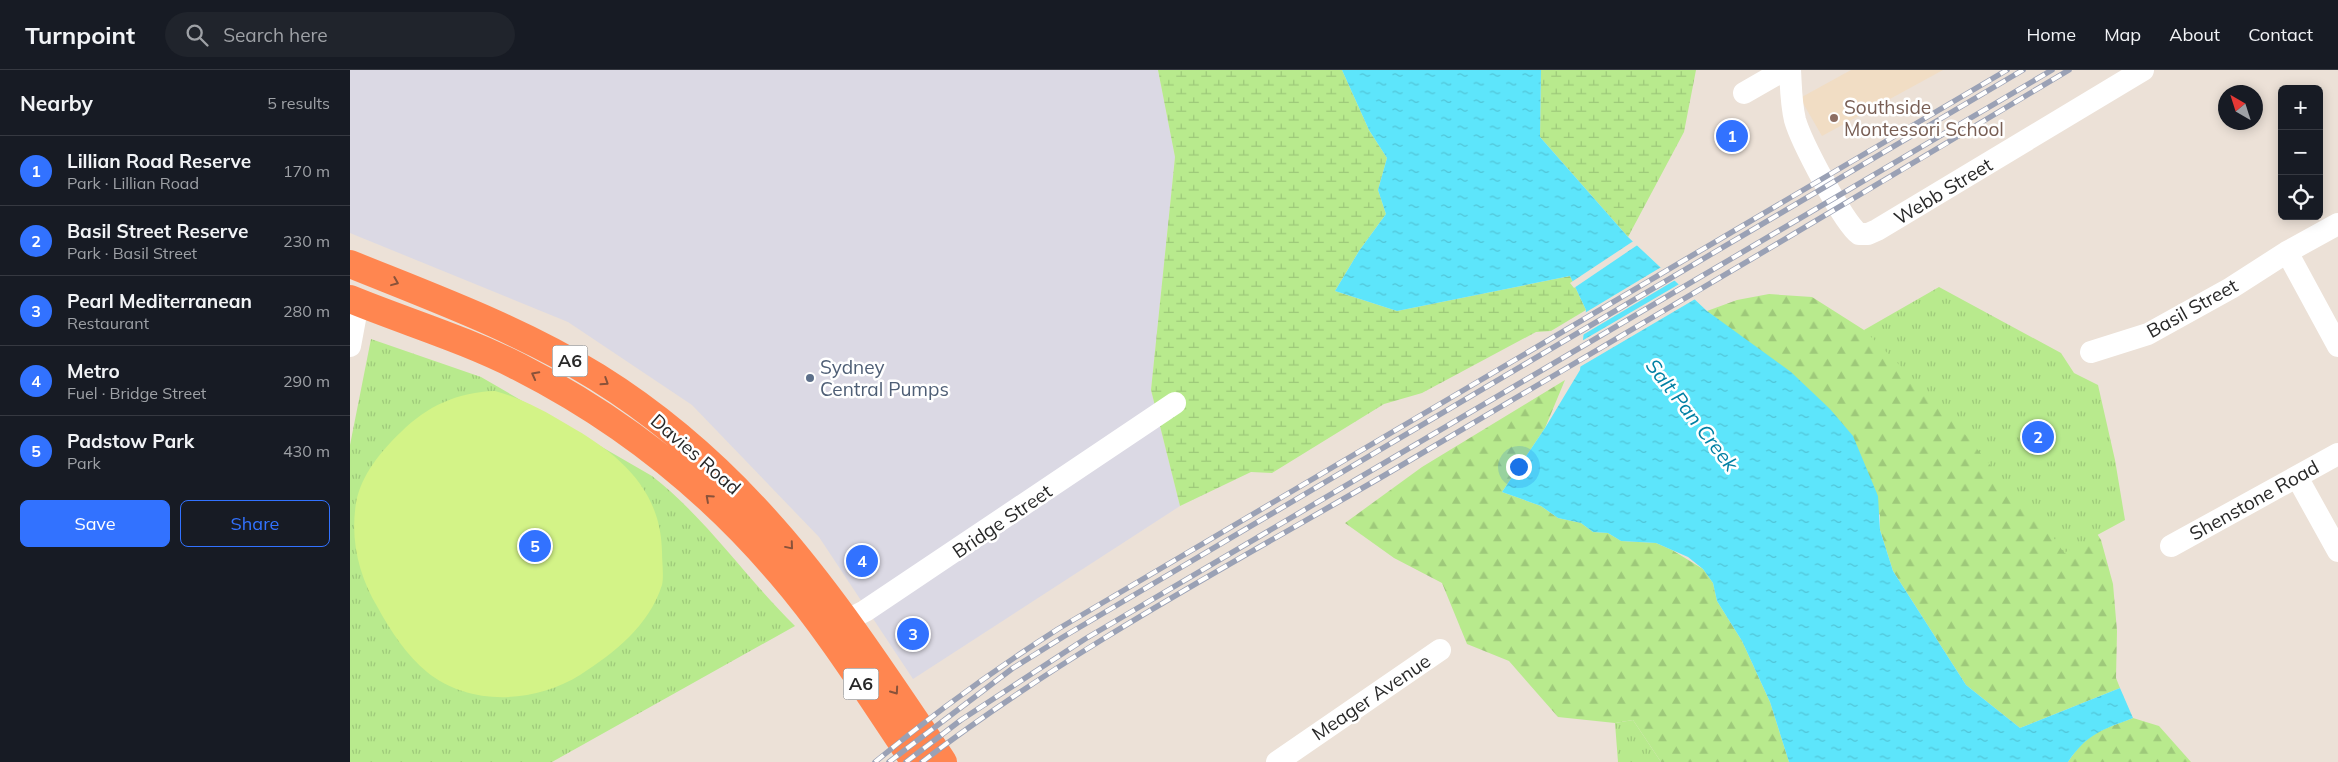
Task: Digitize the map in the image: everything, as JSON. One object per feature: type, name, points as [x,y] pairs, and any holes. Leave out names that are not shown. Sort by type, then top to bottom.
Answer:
[{"type":"highway","name":"Davies Road","points":[[350,264],[459,308],[540,345],[596,377],[686,441],[740,491],[794,552],[836,627],[906,728],[943,761]]},
{"type":"highway","name":"Davies Road","points":[[353,296],[455,337],[518,366],[573,396],[636,438],[690,481],[744,532],[794,590],[836,627]]},
{"type":"highway","name":"Davies Road","points":[[906,728],[915,762]]},
{"type":"street","points":[[1744,93],[1784,70]]},
{"type":"street","name":"Webb Street","points":[[1790,70],[1792,106],[1805,145],[1845,215],[1853,240],[1877,230],[2143,70]]},
{"type":"street","name":"Basil Street","points":[[2091,352],[2148,334],[2231,288],[2287,252],[2338,224]]},
{"type":"street","points":[[2287,252],[2338,346]]},
{"type":"street","points":[[350,346],[353,296]]},
{"type":"street","name":"Bridge Street","points":[[836,627],[1014,513],[1175,403]]},
{"type":"street","name":"Shenstone Road","points":[[2170,546],[2338,454]]},
{"type":"street","points":[[2297,477],[2338,551]]},
{"type":"street","name":"Meager Avenue","points":[[1277,762],[1440,650]]},
{"type":"shaded area","points":[[350,70],[1158,70],[1175,157],[1151,390],[1180,506],[913,679],[819,537],[692,405],[568,322],[350,233]]},
{"type":"shaded area","name":"Southside Montessori School","points":[[1851,70],[1943,70],[1822,136],[1800,98]]},
{"type":"green space","points":[[1158,70],[1342,70],[1369,130],[1387,158],[1378,190],[1386,214],[1359,251],[1335,291],[1397,311],[1570,276],[1586,310],[1551,331],[1536,332],[1422,393],[1384,404],[1272,473],[1251,472],[1180,506],[1151,390],[1175,157]]},
{"type":"green space","points":[[1541,70],[1696,70],[1684,132],[1628,237],[1540,137]]},
{"type":"green space","points":[[1939,287],[2061,353],[2074,373],[2098,385],[2115,460],[2125,520],[2064,553],[2043,522],[2024,507],[1948,413],[1864,330]]},
{"type":"green space","points":[[1769,294],[1812,297],[1864,330],[1913,344],[2079,505],[2101,540],[2113,584],[2117,631],[2116,678],[2120,688],[2020,728],[1966,685],[1893,571],[1880,530],[1880,515],[1731,330],[1707,311],[1737,300]]},
{"type":"green space","points":[[371,339],[481,377],[652,476],[690,510],[795,626],[552,762],[350,762],[350,445]]},
{"type":"green space","points":[[1565,380],[1545,428],[1502,492],[1541,506],[1558,518],[1581,523],[1593,532],[1608,533],[1621,541],[1656,543],[1672,550],[1703,569],[1713,583],[1717,601],[1742,641],[1770,702],[1789,762],[1661,762],[1633,720],[1615,723],[1558,717],[1509,661],[1467,644],[1442,583],[1394,558],[1345,523],[1422,467]]},
{"type":"green space","points":[[495,391],[533,405],[551,415],[587,436],[620,461],[645,492],[654,510],[660,530],[662,585],[656,600],[639,626],[617,648],[580,675],[543,691],[523,696],[482,696],[463,691],[444,683],[420,666],[394,634],[371,596],[361,571],[355,544],[354,517],[356,503],[362,483],[379,455],[411,423],[432,408],[468,394]]},
{"type":"green space","points":[[2133,718],[2159,726],[2191,762],[2068,762],[2082,744],[2096,733]]},
{"type":"green space","points":[[1633,720],[1661,762],[1618,762],[1615,723]]},
{"type":"water","name":"Salt Pan Creek","points":[[1342,70],[1541,70],[1540,137],[1628,237],[1707,311],[1791,372],[1830,409],[1853,436],[1878,496],[1880,530],[1893,571],[1966,685],[2020,728],[2120,688],[2133,718],[2089,738],[2068,762],[1789,762],[1770,702],[1742,641],[1717,601],[1713,583],[1703,569],[1688,557],[1656,543],[1621,541],[1608,533],[1593,532],[1581,523],[1558,518],[1541,506],[1502,492],[1545,428],[1580,370],[1586,310],[1570,276],[1397,311],[1335,291],[1359,251],[1386,214],[1378,190],[1387,158],[1369,130]]},
{"type":"pier","points":[[1635,240],[1639,244],[1574,288],[1570,283]]},
{"type":"pier","points":[[1663,266],[1677,279],[1581,336],[1583,314]]},
{"type":"pier","points":[[1681,283],[1697,298],[1578,368],[1580,342]]},
{"type":"railway","points":[[875,762],[964,693],[1058,629],[2007,70]]},
{"type":"railway","points":[[889,762],[1013,668],[1063,637],[2023,70]]},
{"type":"railway","points":[[906,762],[961,720],[1085,639],[2052,70]]},
{"type":"railway","points":[[922,762],[1033,684],[1149,611],[1471,425],[2069,70]]},
{"type":"place","name":"Southside Montessori School","points":[[1834,118]]},
{"type":"place","name":"Lillian Road Reserve","points":[[1732,136]]},
{"type":"place","name":"Sydney Central Pumps","points":[[810,378]]},
{"type":"place","name":"Basil Street Reserve","points":[[2038,437]]},
{"type":"place","name":"Padstow Park","points":[[535,546]]},
{"type":"place","name":"Metro","points":[[862,561]]},
{"type":"place","name":"Pearl Mediterranean","points":[[913,634]]}]
